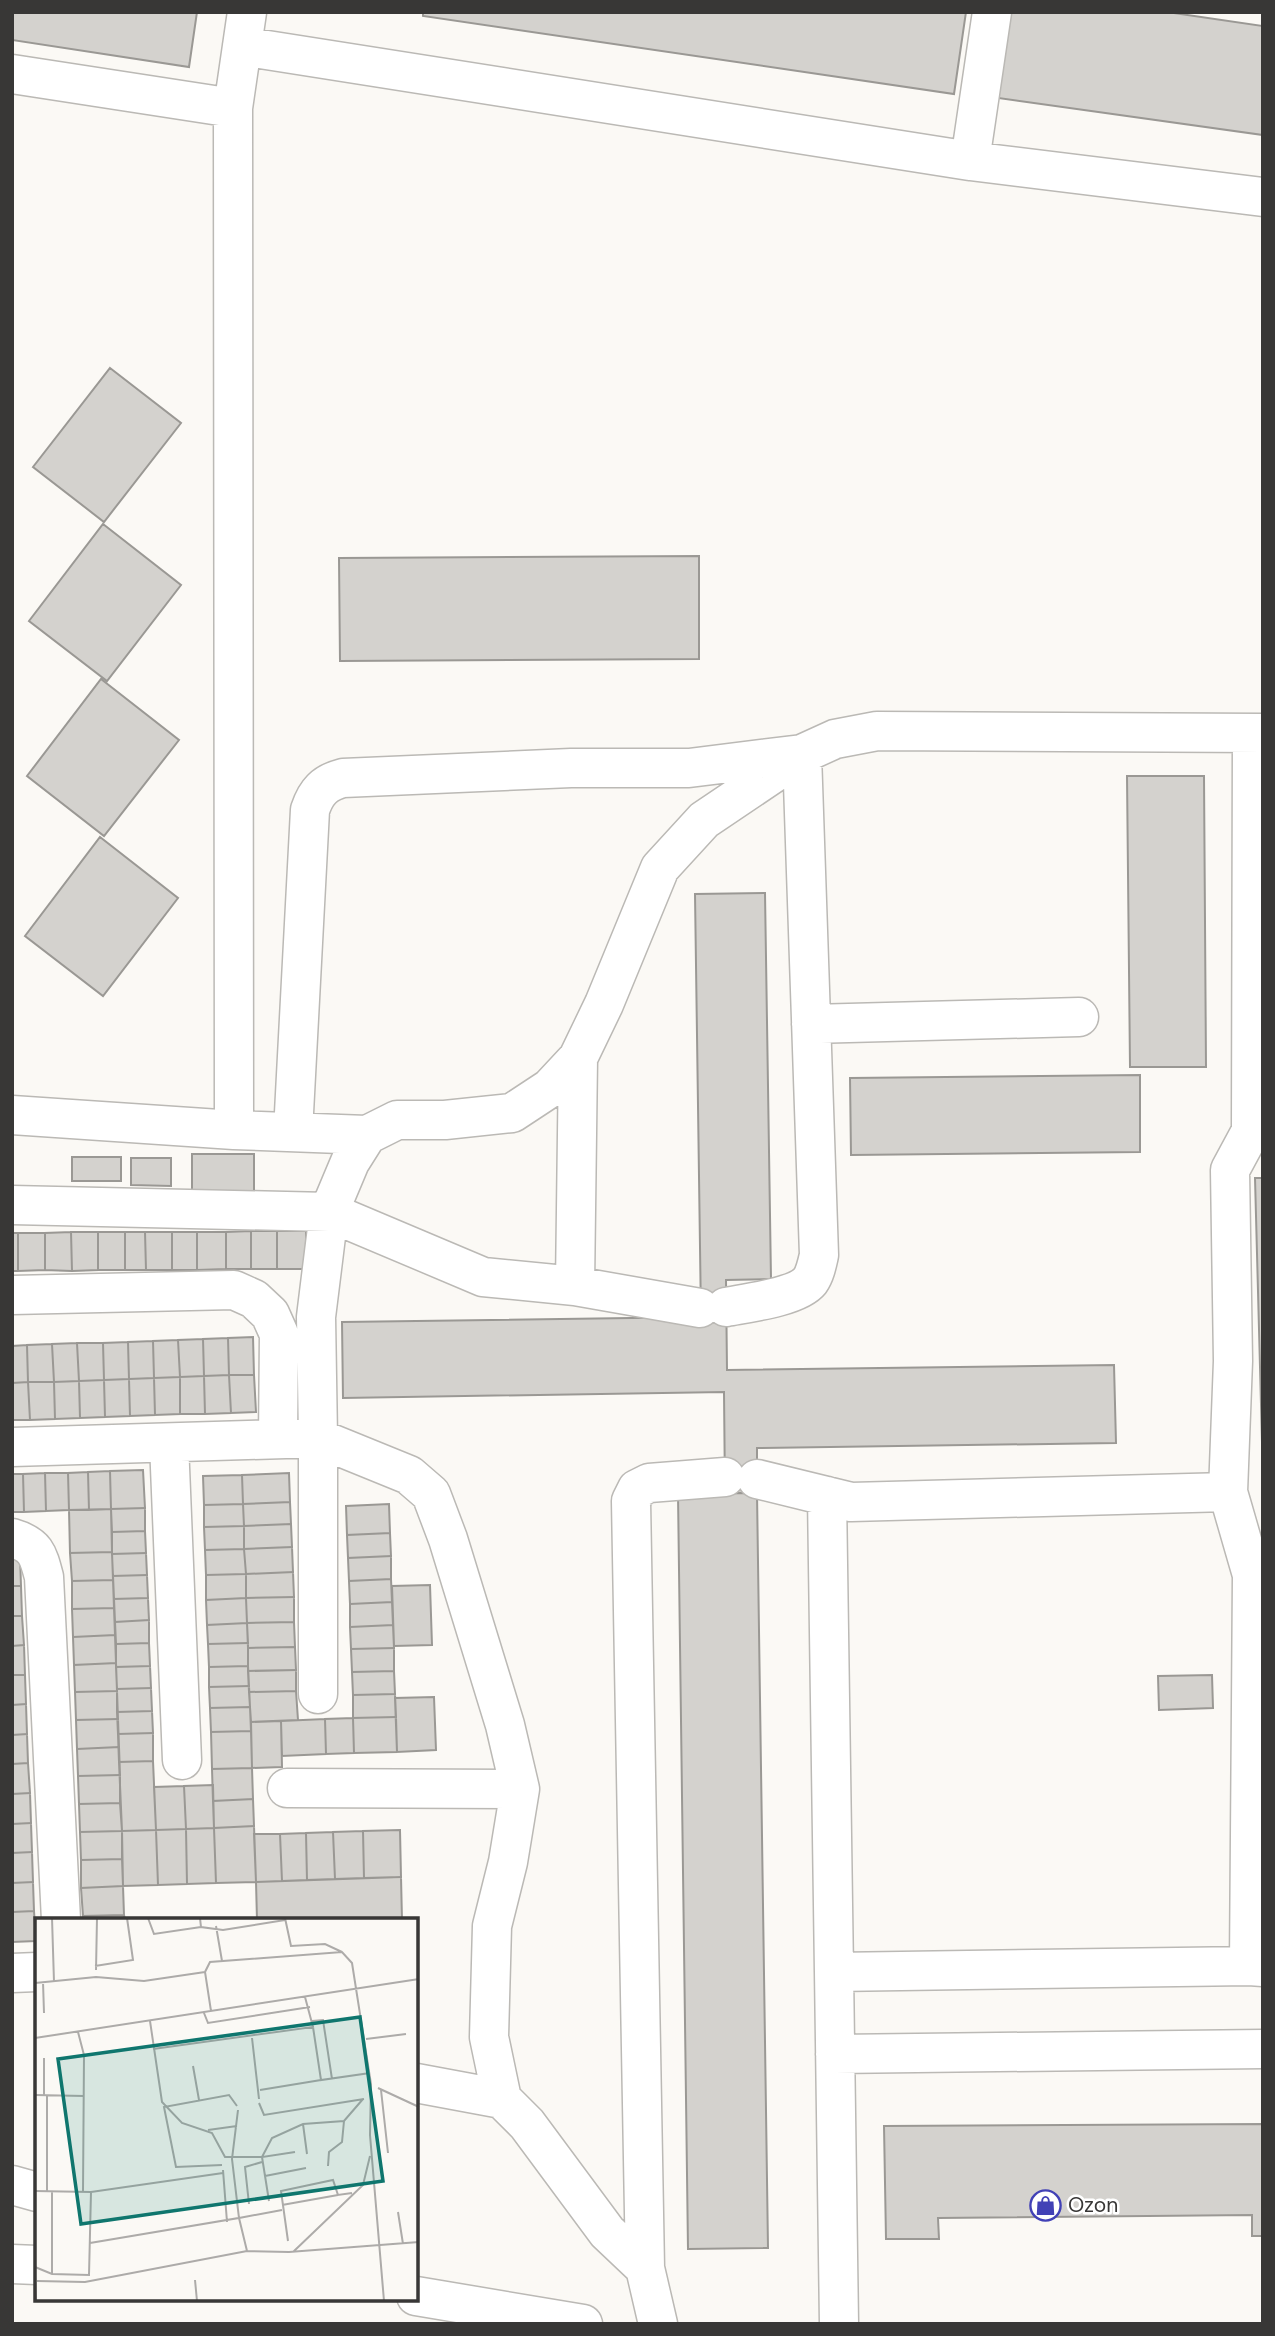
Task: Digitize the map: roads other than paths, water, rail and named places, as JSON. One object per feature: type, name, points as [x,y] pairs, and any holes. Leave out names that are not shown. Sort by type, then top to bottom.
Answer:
[{"type":"street","points":[[970,161],[992,12]]},
{"type":"street","points":[[234,1130],[233,108],[244,29],[970,161],[1263,197]]},
{"type":"street","points":[[12,74],[233,108]]},
{"type":"street","points":[[12,1115],[234,1130],[367,1135],[397,1120],[444,1120],[512,1114],[550,1088],[578,1058],[604,1004],[660,868],[704,820],[802,754],[835,739],[877,732],[1257,733],[1251,1131],[1230,1170],[1233,1361],[1228,1492],[1252,1574],[1256,1966],[834,1972]]},
{"type":"street","points":[[293,1132],[310,810],[320,789],[330,782],[343,779],[571,768],[689,768],[802,754]]},
{"type":"street","points":[[12,1205],[329,1212],[483,1278],[575,1286],[713,1307],[799,1290],[809,1282],[819,1255],[802,754]]},
{"type":"street","points":[[811,1024],[1079,1017]]},
{"type":"street","points":[[575,1286],[578,1058]]},
{"type":"street","points":[[318,1694],[316,1317],[329,1212],[350,1163],[367,1135]]},
{"type":"street","points":[[12,1295],[234,1290],[254,1299],[270,1314],[279,1334],[278,1439]]},
{"type":"street","points":[[12,1447],[318,1438],[409,1475],[431,1494],[448,1539],[501,1712],[520,1789],[508,1862],[492,1926],[489,2037],[502,2099],[527,2124],[607,2232],[645,2268]]},
{"type":"street","points":[[169,1443],[182,1760]]},
{"type":"street","points":[[658,2324],[645,2268],[631,1501],[637,1489],[649,1483],[741,1478],[851,1502],[1228,1492]]},
{"type":"street","points":[[827,1496],[839,2324]]},
{"type":"street","points":[[12,1538],[35,1549],[44,1577],[61,1918]]},
{"type":"street","points":[[287,1788],[520,1789]]},
{"type":"street","points":[[12,1973],[35,1972]]},
{"type":"street","points":[[835,2054],[1263,2049]]},
{"type":"street","points":[[418,2083],[502,2099]]},
{"type":"street","points":[[12,2185],[35,2191]]},
{"type":"street","points":[[12,2264],[35,2265]]},
{"type":"street","points":[[418,2296],[583,2324]]},
{"type":"place","name":"Ozon","points":[[1045,2205]]}]
